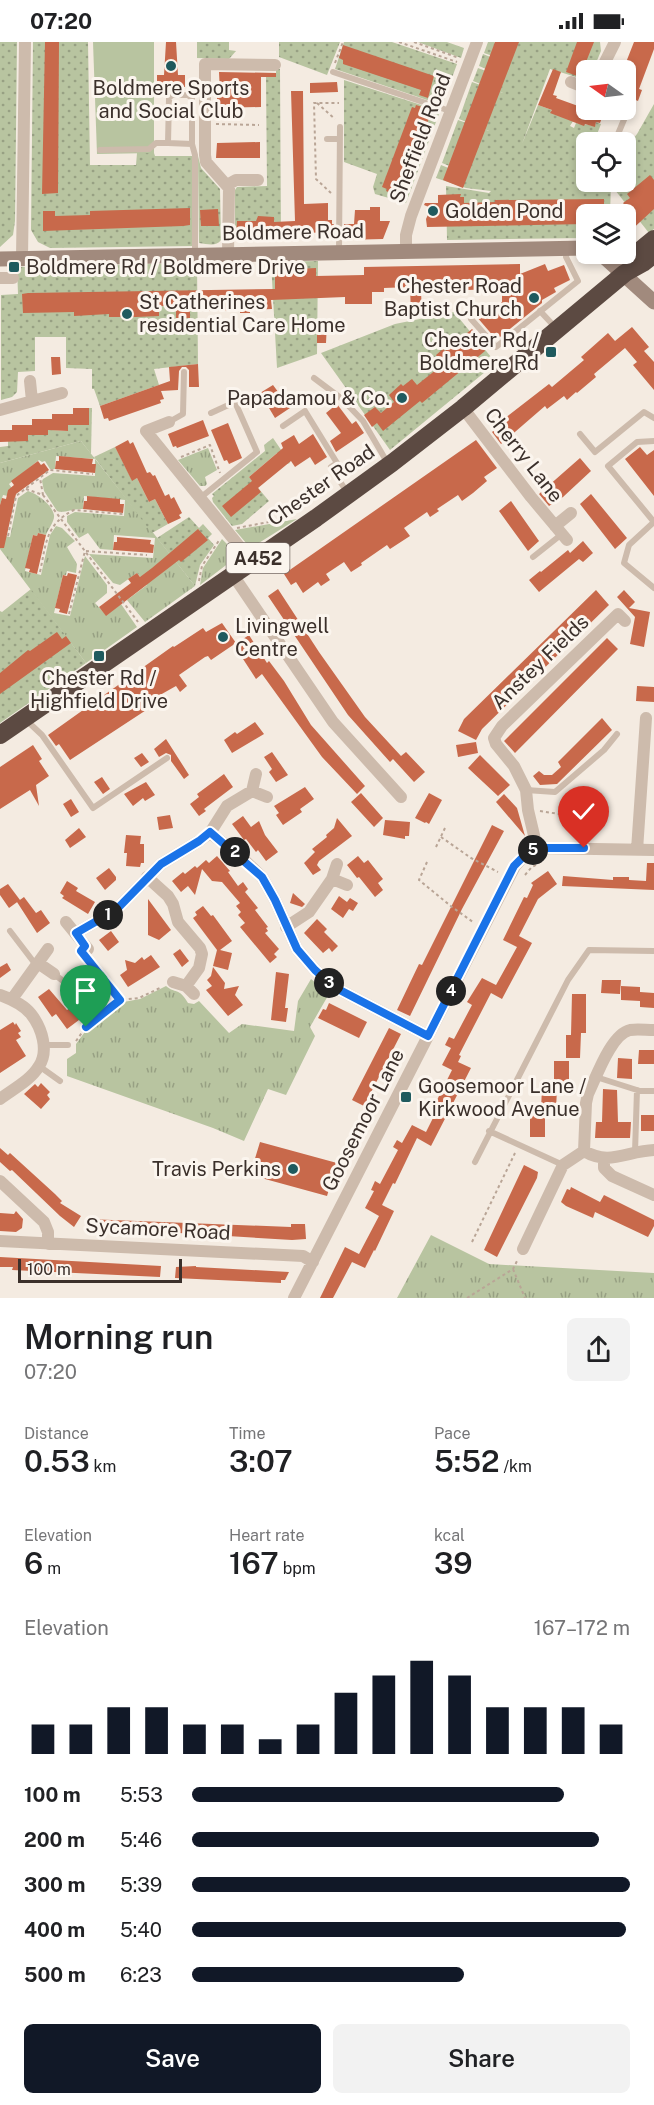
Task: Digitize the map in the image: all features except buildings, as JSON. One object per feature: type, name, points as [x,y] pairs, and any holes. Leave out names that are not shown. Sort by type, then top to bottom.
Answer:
[{"type":"highway","name":"Chester Road","points":[[624,273],[638,253],[654,239]]},
{"type":"highway","name":"Chester Road","points":[[0,735],[388,466],[463,408],[624,273],[654,254]]},
{"type":"main road","name":"Boldmere Road","points":[[0,259],[576,248]]},
{"type":"main road","points":[[613,264],[654,302]]},
{"type":"street","points":[[22,259],[25,42]]},
{"type":"street","name":"Sheffield Road","points":[[406,250],[406,235],[411,216],[477,42]]},
{"type":"street","points":[[607,48],[615,42]]},
{"type":"street","points":[[228,254],[227,185],[206,162],[205,64],[275,65]]},
{"type":"street","points":[[571,82],[576,84]]},
{"type":"street","points":[[227,185],[236,180],[258,180]]},
{"type":"street","points":[[0,278],[13,278]]},
{"type":"street","points":[[30,381],[32,401]]},
{"type":"street","points":[[0,410],[62,393]]},
{"type":"street","name":"Cherry Lane","points":[[463,408],[561,533],[571,513]]},
{"type":"street","points":[[169,422],[146,431],[252,562]]},
{"type":"street","points":[[233,574],[333,722],[401,796]]},
{"type":"street","name":"Anstey Fields","points":[[537,848],[526,790],[514,766],[496,744],[494,738],[502,726],[618,614],[625,621]]},
{"type":"street","points":[[637,849],[650,733],[646,718]]},
{"type":"street","points":[[76,933],[116,910],[128,900],[147,877],[175,854],[210,832],[226,806],[252,791],[256,774]]},
{"type":"street","points":[[252,791],[267,797]]},
{"type":"street","points":[[210,832],[244,859],[262,877],[297,949],[315,970],[334,987],[428,1036]]},
{"type":"street","points":[[537,848],[654,850]]},
{"type":"street","name":"Goosemoor Lane","points":[[294,1298],[483,928],[515,878],[514,866],[525,855],[537,848]]},
{"type":"street","points":[[286,927],[309,912],[332,879],[337,864]]},
{"type":"street","points":[[147,877],[168,896],[178,922],[200,948],[202,954],[200,968],[190,990],[173,982]]},
{"type":"street","points":[[332,879],[347,885]]},
{"type":"street","points":[[66,922],[88,949]]},
{"type":"street","points":[[0,1099],[31,1076],[43,1059],[44,1045],[39,1027],[31,1013],[3,998],[37,964],[48,949]]},
{"type":"street","points":[[37,964],[54,974]]},
{"type":"street","points":[[584,1150],[588,1094],[614,1042],[630,1030],[654,1030]]},
{"type":"street","points":[[584,1150],[604,1159],[654,1150]]},
{"type":"street","points":[[523,1248],[563,1165],[584,1150]]},
{"type":"street","points":[[604,1159],[604,1168],[612,1176],[654,1195]]},
{"type":"street","points":[[0,1181],[44,1222],[48,1232],[48,1244]]},
{"type":"street","name":"Sycamore Road","points":[[0,1241],[303,1256],[313,1262]]},
{"type":"lane","points":[[333,72],[451,111]]},
{"type":"lane","points":[[168,143],[170,96],[188,95],[192,98],[192,144],[195,155],[195,255]]},
{"type":"lane","points":[[339,252],[340,127]]},
{"type":"lane","points":[[327,139],[340,139]]},
{"type":"lane","points":[[100,150],[149,149],[156,143],[192,144]]},
{"type":"lane","points":[[471,319],[496,347],[578,281],[566,257],[567,248]]},
{"type":"lane","points":[[540,311],[558,329]]},
{"type":"lane","points":[[509,336],[527,355]]},
{"type":"lane","points":[[169,422],[183,414],[184,372]]},
{"type":"lane","points":[[314,378],[348,405],[363,422],[388,466]]},
{"type":"lane","points":[[200,499],[257,452],[235,402],[211,412]]},
{"type":"lane","points":[[283,426],[305,411],[337,463],[331,468],[349,494]]},
{"type":"lane","points":[[580,434],[595,452],[644,412],[654,418]]},
{"type":"lane","points":[[654,441],[637,442],[609,466],[654,522],[629,545],[624,563],[654,588]]},
{"type":"lane","points":[[533,557],[561,533]]},
{"type":"lane","points":[[24,719],[42,735],[93,808],[167,758]]},
{"type":"lane","points":[[526,790],[555,792],[604,750],[617,734]]},
{"type":"lane","points":[[10,931],[37,964]]},
{"type":"lane","points":[[475,1162],[568,980],[589,950],[654,951]]},
{"type":"lane","points":[[54,974],[67,984],[91,969]]},
{"type":"lane","points":[[44,1045],[68,1045]]},
{"type":"lane","points":[[39,1066],[60,1081]]},
{"type":"lane","points":[[596,1077],[637,1090],[654,1092]]},
{"type":"lane","points":[[635,1152],[637,1090]]},
{"type":"lane","points":[[489,1131],[563,1165]]},
{"type":"path","points":[[333,72],[342,42]]},
{"type":"path","points":[[399,42],[469,64]]},
{"type":"path","points":[[414,42],[469,64]]},
{"type":"path","points":[[317,103],[340,124],[340,127]]},
{"type":"path","points":[[204,124],[259,125]]},
{"type":"path","points":[[170,461],[210,445],[223,480]]},
{"type":"path","points":[[8,536],[16,496],[50,470],[93,474]]},
{"type":"path","points":[[40,478],[43,495],[147,633]]},
{"type":"path","points":[[26,489],[43,495]]},
{"type":"path","points":[[40,573],[48,535],[54,524],[61,518],[74,510],[123,514]]},
{"type":"path","points":[[85,551],[147,555]]},
{"type":"path","points":[[69,614],[85,551]]},
{"type":"path","points":[[528,810],[578,817],[584,848]]},
{"type":"path","points":[[436,847],[445,828]]},
{"type":"path","points":[[441,837],[471,858],[515,878],[548,859]]},
{"type":"path","points":[[428,862],[420,880],[452,907],[483,928]]},
{"type":"path","points":[[91,969],[120,1000]]},
{"type":"path","points":[[68,1045],[74,1045],[86,1027],[120,1000],[139,998],[173,982]]},
{"type":"path","points":[[472,1242],[519,1145]]},
{"type":"path","points":[[466,1298],[513,1269],[523,1248]]},
{"type":"path","points":[[513,1269],[525,1298]]},
{"type":"green space","points":[[0,42],[17,42],[15,221],[13,235],[0,247]]},
{"type":"green space","points":[[33,42],[88,42],[90,165],[136,165],[137,153],[154,153],[155,156],[193,156],[193,246],[50,248],[38,242],[31,230]]},
{"type":"green space","points":[[93,42],[154,42],[154,153],[97,154]]},
{"type":"green space","points":[[197,42],[229,42],[229,50],[236,51],[229,59],[197,58]]},
{"type":"green space","points":[[279,42],[340,42],[327,75],[279,57]]},
{"type":"green space","points":[[344,42],[392,42],[457,64],[442,105],[335,69]]},
{"type":"green space","points":[[418,42],[447,42],[464,48],[461,58]]},
{"type":"green space","points":[[488,42],[509,48],[499,42],[600,42],[601,51],[597,60],[576,60],[576,77],[550,69],[522,144],[538,105],[573,121],[570,126],[574,128],[576,123],[595,126],[596,122],[601,124],[598,132],[576,132],[576,192],[611,192],[610,204],[576,204],[576,238],[447,240],[446,186],[489,193],[491,191],[466,188],[436,178],[441,165],[461,173],[462,171],[442,163],[458,120],[489,131],[459,119],[472,82],[503,93],[473,81],[478,68],[498,76],[479,66],[483,54],[503,62],[504,60],[484,53]]},
{"type":"green space","points":[[276,69],[280,69],[281,241],[255,242],[235,238],[235,190],[237,187],[267,186],[266,77],[276,77]]},
{"type":"green space","points":[[344,80],[440,111],[406,203],[375,194],[373,187],[377,174],[344,162]]},
{"type":"green space","points":[[654,104],[654,229],[649,233],[636,217],[636,204],[626,204],[617,192],[636,192],[636,135]]},
{"type":"green space","points":[[198,156],[201,168],[220,189],[221,240],[214,244],[199,243]]},
{"type":"green space","points":[[318,261],[317,354],[277,368],[271,262]]},
{"type":"green space","points":[[197,263],[198,364],[154,369],[159,385],[100,406],[94,389],[92,389],[92,369],[66,368],[66,337],[35,337],[35,371],[18,372],[17,392],[12,397],[1,400],[1,295],[18,294],[17,267]]},
{"type":"green space","points":[[454,312],[496,363],[390,450],[321,353],[395,324]]},
{"type":"green space","points":[[89,408],[92,408],[91,454],[81,441],[0,463],[0,447],[8,446],[8,430],[12,430],[12,441],[28,441],[28,425],[32,425],[32,435],[48,435],[48,419],[52,419],[52,430],[68,431],[68,414],[73,414],[73,425],[89,425]]},
{"type":"green space","points":[[273,438],[290,463],[287,464],[277,453],[249,477],[269,501],[242,524],[232,526],[213,502],[212,494],[265,451],[264,445]]},
{"type":"green space","points":[[81,441],[195,586],[145,622],[127,600],[147,585],[137,573],[120,585],[113,583],[89,554],[153,558],[155,538],[114,535],[113,550],[100,549],[88,533],[79,538],[67,522],[67,516],[75,512],[124,516],[125,500],[84,496],[83,509],[60,512],[44,491],[43,479],[53,473],[95,476],[95,459],[56,456],[55,469],[50,469],[45,461],[39,460],[9,484],[16,494],[13,497],[3,495],[0,505],[0,463]]},
{"type":"green space","points":[[115,447],[132,480],[137,478],[149,502],[155,499],[168,524],[152,533],[94,457]]},
{"type":"green space","points":[[208,448],[217,470],[205,477],[207,484],[205,486],[200,486],[178,460]]},
{"type":"green space","points":[[28,491],[48,504],[54,517],[46,535],[38,533],[37,536],[33,535],[25,571],[41,575],[50,535],[56,526],[62,528],[75,541],[67,547],[77,564],[76,573],[67,571],[66,575],[63,575],[54,613],[70,616],[85,556],[107,585],[107,593],[95,603],[106,615],[121,604],[137,627],[86,663],[0,549],[0,535],[10,537],[18,498]]},
{"type":"green space","points":[[189,517],[199,528],[203,524],[212,534],[208,538],[214,545],[200,565],[195,586],[157,538]]},
{"type":"green space","points":[[297,519],[254,546],[246,543],[235,530]]},
{"type":"green space","points":[[222,539],[232,549],[234,559],[200,585],[203,568]]},
{"type":"green space","points":[[31,589],[86,663],[0,723],[0,611],[2,612]]},
{"type":"green space","points":[[580,810],[590,811],[595,818],[586,827],[572,830],[569,823]]},
{"type":"green space","points":[[311,979],[329,994],[310,1027],[315,1036],[286,1095],[268,1089],[244,1141],[67,1076],[67,1059],[76,1053],[76,1044],[87,1029],[118,1003],[140,999],[166,986],[179,993],[188,1003],[194,1004],[199,1001],[229,1033],[242,1024],[294,1031],[298,1001]]},
{"type":"green space","points":[[431,1235],[489,1264],[654,1273],[654,1298],[397,1298]]},
{"type":"place","name":"Boldmere Sports and Social Club","points":[[171,66]]},
{"type":"place","name":"Golden Pond","points":[[433,211]]},
{"type":"place","name":"Boldmere Rd / Boldmere Drive","points":[[14,267]]},
{"type":"place","name":"Chester Road Baptist Church","points":[[534,298]]},
{"type":"place","name":"St Catherines residential Care Home","points":[[127,314]]},
{"type":"place","name":"Chester Rd / Boldmere Rd","points":[[551,352]]},
{"type":"place","name":"Papadamou & Co.","points":[[402,398]]},
{"type":"place","name":"Livingwell Centre","points":[[223,637]]},
{"type":"place","name":"Chester Rd / Highfield Drive","points":[[99,656]]},
{"type":"place","name":"Goosemoor Lane / Kirkwood Avenue","points":[[406,1097]]},
{"type":"place","name":"Travis Perkins","points":[[293,1169]]},
{"type":"route","points":[[86,1027],[120,1000],[81,951],[85,946],[76,933],[116,910],[161,864],[210,832],[250,864],[262,877],[297,949],[315,970],[334,987],[428,1036],[514,866],[525,855],[537,848],[584,848]]}]
